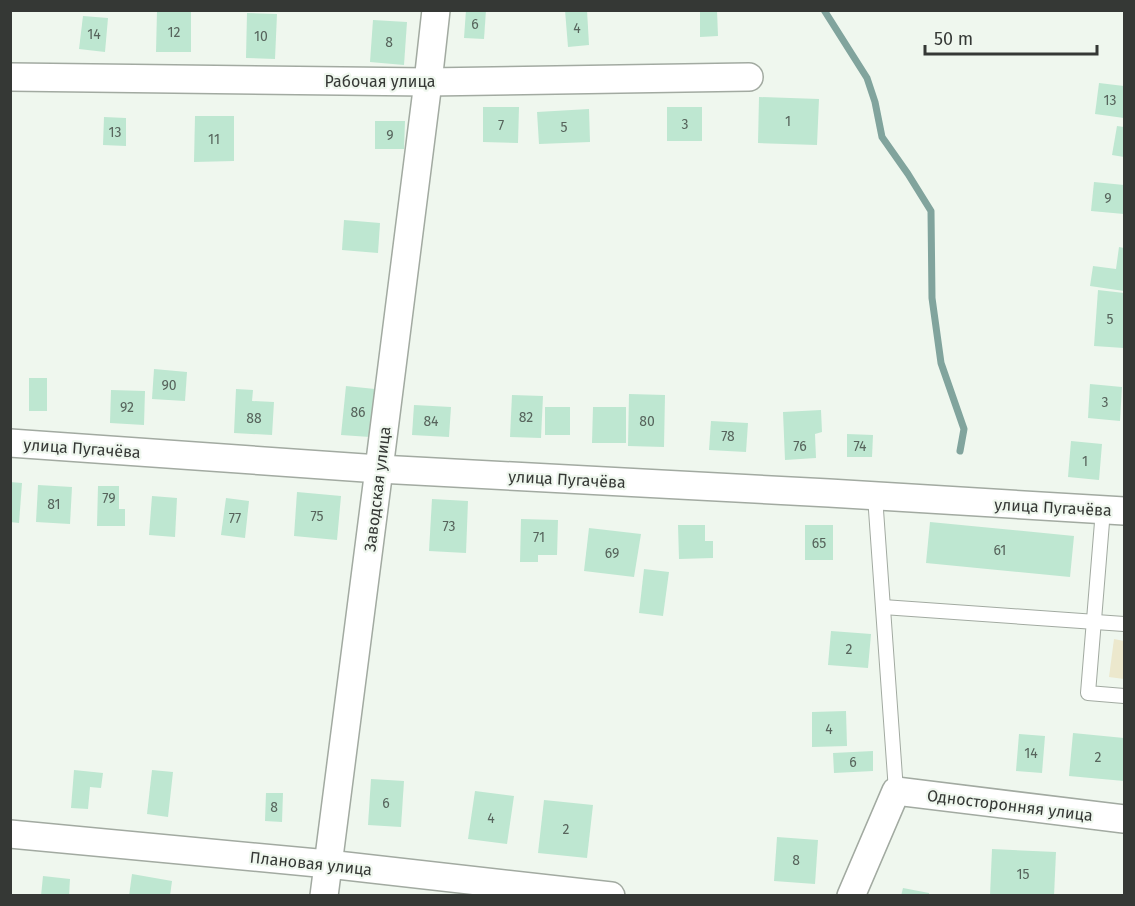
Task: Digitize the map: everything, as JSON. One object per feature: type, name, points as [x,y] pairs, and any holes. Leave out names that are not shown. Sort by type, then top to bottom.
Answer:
[{"type":"street","name":"Заводская улица","points":[[324,896],[380,469],[436,10]]},
{"type":"street","name":"Рабочая улица","points":[[10,77],[428,82],[749,77]]},
{"type":"street","name":"улица Пугачёва","points":[[10,443],[380,469],[1114,510]]},
{"type":"street","name":"Односторонняя улица","points":[[896,791],[1125,819]]},
{"type":"street","points":[[851,896],[896,791]]},
{"type":"street","name":"Плановая улица","points":[[10,834],[328,864],[611,896]]},
{"type":"lane","points":[[875,496],[896,791]]},
{"type":"lane","points":[[1114,510],[1094,622],[1088,693],[1125,696]]},
{"type":"lane","points":[[883,607],[1125,624]]},
{"type":"shaded area","points":[[1114,639],[1124,641],[1124,679],[1109,677]]},
{"type":"building","points":[[466,10],[486,10],[484,39],[464,38]]},
{"type":"building","points":[[565,10],[587,10],[589,45],[568,47]]},
{"type":"building","points":[[700,10],[717,10],[718,36],[700,37]]},
{"type":"building","points":[[157,11],[191,12],[191,52],[156,52]]},
{"type":"building","points":[[247,13],[277,14],[275,59],[246,58]]},
{"type":"building","points":[[83,16],[108,18],[105,52],[79,49]]},
{"type":"building","points":[[373,20],[407,22],[404,65],[370,62]]},
{"type":"building","points":[[1099,83],[1124,86],[1124,118],[1095,114]]},
{"type":"building","points":[[759,97],[819,99],[817,145],[758,143]]},
{"type":"building","points":[[483,107],[519,107],[518,143],[483,142]]},
{"type":"building","points":[[667,107],[702,107],[702,141],[667,141]]},
{"type":"building","points":[[589,109],[590,142],[539,144],[537,112]]},
{"type":"building","points":[[195,116],[234,116],[234,161],[194,162]]},
{"type":"building","points":[[104,117],[126,118],[126,146],[103,145]]},
{"type":"building","points":[[375,121],[405,121],[404,149],[375,149]]},
{"type":"building","points":[[1117,126],[1124,127],[1124,157],[1112,155]]},
{"type":"building","points":[[1094,182],[1124,185],[1124,214],[1091,211]]},
{"type":"building","points":[[344,220],[380,223],[378,253],[342,250]]},
{"type":"building","points":[[1119,247],[1124,248],[1124,291],[1090,286],[1093,266],[1116,269]]},
{"type":"building","points":[[1098,290],[1124,293],[1124,348],[1094,346]]},
{"type":"building","points":[[154,369],[187,372],[185,401],[152,399]]},
{"type":"building","points":[[29,378],[47,378],[47,411],[29,411]]},
{"type":"building","points":[[1090,384],[1122,387],[1120,421],[1088,418]]},
{"type":"building","points":[[346,386],[375,389],[370,437],[341,435]]},
{"type":"building","points":[[236,389],[253,390],[252,401],[274,402],[272,435],[234,433]]},
{"type":"building","points":[[111,390],[145,391],[144,425],[110,423]]},
{"type":"building","points":[[629,394],[665,395],[664,447],[628,446]]},
{"type":"building","points":[[512,395],[543,396],[541,438],[510,437]]},
{"type":"building","points":[[414,405],[451,407],[449,437],[412,435]]},
{"type":"building","points":[[545,407],[570,407],[570,435],[545,435]]},
{"type":"building","points":[[593,407],[626,407],[626,443],[592,443]]},
{"type":"building","points":[[821,410],[822,432],[815,434],[816,458],[785,460],[783,412]]},
{"type":"building","points":[[711,421],[748,423],[746,452],[709,450]]},
{"type":"building","points":[[847,434],[873,435],[872,457],[847,457]]},
{"type":"building","points":[[1071,441],[1102,444],[1099,480],[1068,477]]},
{"type":"building","points":[[10,482],[22,483],[19,523],[10,522]]},
{"type":"building","points":[[38,485],[72,487],[70,524],[36,522]]},
{"type":"building","points":[[98,486],[119,486],[119,509],[125,509],[125,526],[97,526]]},
{"type":"building","points":[[297,492],[341,496],[337,540],[294,536]]},
{"type":"building","points":[[152,496],[177,498],[175,537],[149,535]]},
{"type":"building","points":[[226,498],[249,501],[245,538],[221,535]]},
{"type":"building","points":[[432,499],[468,501],[466,553],[429,551]]},
{"type":"building","points":[[521,519],[558,520],[557,555],[538,555],[538,562],[520,562]]},
{"type":"building","points":[[930,522],[1074,536],[1070,577],[926,563]]},
{"type":"building","points":[[678,525],[705,525],[705,541],[713,541],[713,558],[679,559]]},
{"type":"building","points":[[805,525],[833,525],[833,560],[805,560]]},
{"type":"building","points":[[589,528],[641,534],[634,577],[584,571]]},
{"type":"building","points":[[644,569],[669,572],[663,616],[639,613]]},
{"type":"building","points":[[831,631],[871,634],[868,668],[828,665]]},
{"type":"building","points":[[846,711],[847,746],[812,747],[812,712]]},
{"type":"building","points":[[1073,733],[1124,738],[1124,781],[1069,776]]},
{"type":"building","points":[[1019,734],[1045,736],[1042,773],[1016,771]]},
{"type":"building","points":[[873,751],[873,771],[834,773],[833,753]]},
{"type":"building","points":[[74,770],[103,773],[101,788],[90,787],[88,809],[71,808]]},
{"type":"building","points":[[152,770],[173,772],[168,817],[147,814]]},
{"type":"building","points":[[371,779],[404,781],[401,827],[368,825]]},
{"type":"building","points":[[475,791],[514,796],[507,844],[468,839]]},
{"type":"building","points":[[266,793],[283,793],[282,822],[265,821]]},
{"type":"building","points":[[544,800],[593,805],[587,858],[538,853]]},
{"type":"building","points":[[777,837],[818,840],[815,884],[774,881]]},
{"type":"building","points":[[992,849],[1056,852],[1054,896],[990,896]]},
{"type":"building","points":[[132,874],[172,881],[170,896],[129,896]]},
{"type":"building","points":[[43,876],[70,879],[69,896],[41,896]]},
{"type":"building","points":[[903,888],[929,893],[929,896],[901,896]]},
{"type":"waterway","points":[[824,10],[867,78],[875,102],[882,137],[931,211],[932,298],[941,363],[964,429],[960,451]]}]
